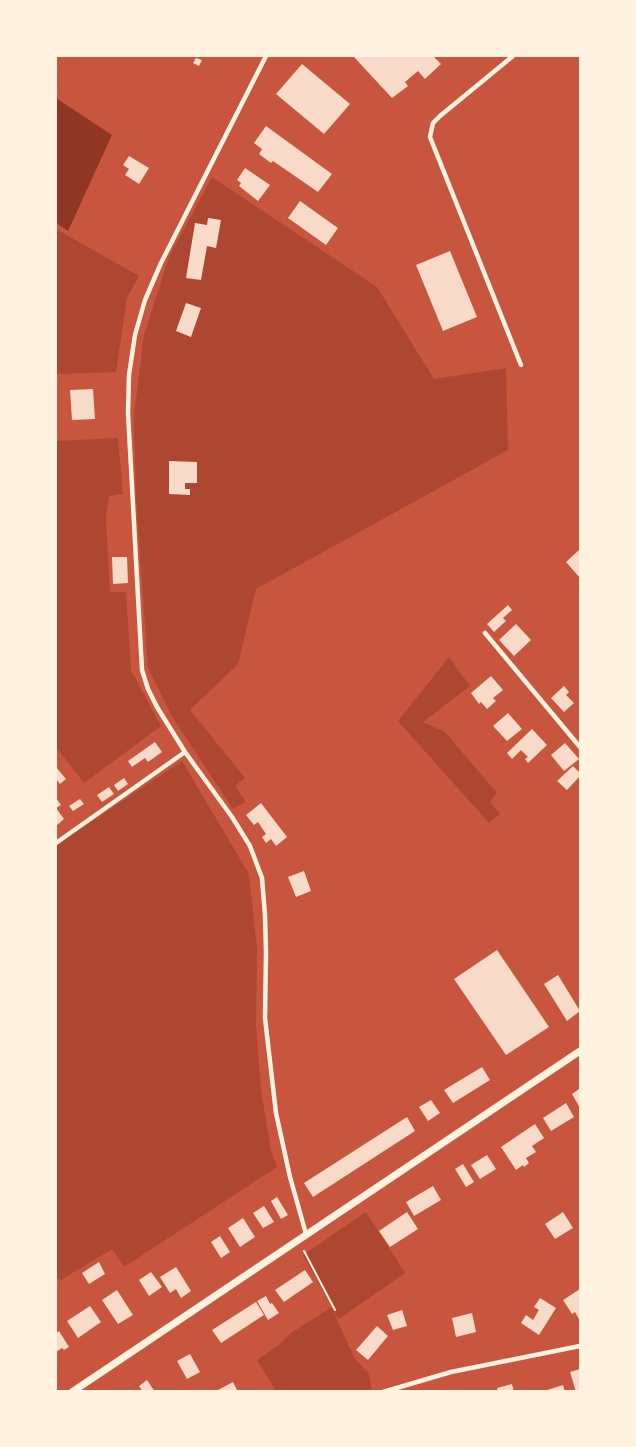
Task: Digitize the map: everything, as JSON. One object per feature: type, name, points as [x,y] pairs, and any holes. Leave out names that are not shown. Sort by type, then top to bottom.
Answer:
[{"type":"main road","points":[[72,1392],[580,1051]]},
{"type":"street","points":[[266,56],[160,263],[145,300],[135,335],[129,375],[128,413],[142,670],[157,707],[250,846],[262,878],[266,924],[265,1018],[276,1113],[290,1177],[306,1234]]},
{"type":"street","points":[[513,56],[440,116],[433,123],[430,137],[521,365]]},
{"type":"street","points":[[485,633],[580,747]]},
{"type":"street","points":[[56,843],[185,752]]},
{"type":"street","points":[[383,1392],[451,1372],[580,1346]]},
{"type":"path","points":[[304,1251],[335,1310]]},
{"type":"shaded area","points":[[56,98],[112,135],[68,231],[56,223]]},
{"type":"shaded area","points":[[212,177],[377,287],[434,379],[506,368],[508,450],[256,589],[238,664],[190,710],[245,778],[235,786],[246,802],[233,809],[173,718],[148,668],[136,497],[134,415],[144,335],[169,257]]},
{"type":"shaded area","points":[[56,229],[139,276],[127,298],[116,372],[56,374]]},
{"type":"shaded area","points":[[118,438],[123,494],[109,496],[106,518],[110,592],[126,592],[131,670],[161,726],[84,783],[56,747],[56,441]]},
{"type":"shaded area","points":[[449,657],[470,686],[423,722],[445,732],[497,793],[490,802],[500,814],[489,823],[398,721]]},
{"type":"shaded area","points":[[182,761],[249,874],[257,949],[256,1027],[261,1090],[271,1150],[277,1167],[124,1267],[112,1249],[61,1280],[56,1278],[56,845]]},
{"type":"shaded area","points":[[366,1212],[405,1273],[339,1319],[332,1309],[355,1359],[369,1374],[372,1390],[369,1392],[276,1391],[257,1360],[291,1333],[332,1307],[303,1255]]},
{"type":"building","points":[[353,56],[433,56],[441,64],[425,79],[418,71],[405,82],[408,86],[392,98]]},
{"type":"building","points":[[196,58],[202,60],[199,66],[193,63]]},
{"type":"building","points":[[302,64],[350,104],[324,134],[276,94]]},
{"type":"building","points":[[266,126],[332,174],[318,192],[259,154],[262,149],[254,143]]},
{"type":"building","points":[[129,156],[149,168],[139,184],[125,175],[129,169],[123,165]]},
{"type":"building","points":[[245,168],[270,185],[258,201],[239,186],[241,183],[237,180]]},
{"type":"building","points":[[300,201],[338,228],[326,245],[288,218]]},
{"type":"building","points":[[208,218],[221,220],[216,248],[207,246],[201,280],[186,278],[195,223],[207,225]]},
{"type":"building","points":[[450,251],[477,317],[443,331],[416,265]]},
{"type":"building","points":[[186,303],[201,308],[191,337],[176,331]]},
{"type":"building","points":[[93,389],[95,419],[72,420],[70,390]]},
{"type":"building","points":[[169,461],[197,462],[197,483],[185,483],[185,489],[190,489],[190,495],[169,494]]},
{"type":"building","points":[[580,551],[580,578],[566,562]]},
{"type":"building","points":[[112,557],[127,557],[128,583],[113,584]]},
{"type":"building","points":[[508,605],[512,610],[503,618],[506,621],[494,632],[487,624]]},
{"type":"building","points":[[516,624],[531,640],[514,656],[499,640]]},
{"type":"building","points":[[491,676],[503,690],[493,698],[496,701],[487,709],[481,702],[479,704],[471,693]]},
{"type":"building","points":[[564,686],[569,692],[566,695],[574,703],[564,712],[551,698]]},
{"type":"building","points":[[508,713],[522,729],[507,741],[493,726]]},
{"type":"building","points":[[532,729],[547,745],[528,763],[525,759],[528,757],[521,750],[512,759],[507,753]]},
{"type":"building","points":[[155,742],[162,752],[148,762],[145,758],[132,767],[128,761]]},
{"type":"building","points":[[565,743],[579,759],[564,771],[551,755]]},
{"type":"building","points":[[573,766],[580,776],[567,790],[557,781]]},
{"type":"building","points":[[56,767],[66,779],[60,784],[56,779]]},
{"type":"building","points":[[124,778],[128,784],[118,791],[114,785]]},
{"type":"building","points":[[109,787],[114,794],[102,802],[97,795]]},
{"type":"building","points":[[56,798],[61,805],[56,808]]},
{"type":"building","points":[[80,799],[84,804],[73,811],[69,806]]},
{"type":"building","points":[[261,803],[287,837],[276,846],[271,839],[266,843],[262,837],[266,834],[258,822],[254,825],[246,815]]},
{"type":"building","points":[[56,808],[64,819],[56,826]]},
{"type":"building","points":[[304,871],[311,891],[296,897],[288,877]]},
{"type":"building","points":[[497,950],[549,1027],[506,1055],[454,979]]},
{"type":"building","points":[[558,975],[580,1011],[567,1021],[544,984]]},
{"type":"building","points":[[482,1067],[490,1080],[453,1103],[444,1090]]},
{"type":"building","points":[[579,1089],[580,1092],[580,1108],[572,1094]]},
{"type":"building","points":[[431,1100],[440,1113],[428,1121],[419,1107]]},
{"type":"building","points":[[566,1103],[574,1117],[551,1131],[543,1118]]},
{"type":"building","points":[[407,1117],[415,1131],[313,1197],[304,1183]]},
{"type":"building","points":[[535,1124],[544,1138],[532,1146],[536,1152],[526,1158],[529,1163],[516,1170],[501,1147]]},
{"type":"building","points":[[487,1155],[496,1169],[480,1179],[471,1165]]},
{"type":"building","points":[[463,1164],[474,1182],[466,1187],[455,1169]]},
{"type":"building","points":[[433,1186],[441,1200],[414,1216],[406,1202]]},
{"type":"building","points":[[277,1197],[288,1215],[281,1219],[271,1201]]},
{"type":"building","points":[[264,1206],[274,1222],[263,1228],[253,1213]]},
{"type":"building","points":[[407,1212],[418,1229],[390,1247],[379,1231]]},
{"type":"building","points":[[563,1212],[573,1228],[555,1239],[545,1224]]},
{"type":"building","points":[[243,1218],[255,1237],[240,1247],[228,1228]]},
{"type":"building","points":[[220,1236],[230,1252],[221,1258],[211,1242]]},
{"type":"building","points":[[99,1262],[105,1274],[89,1284],[82,1273]]},
{"type":"building","points":[[176,1267],[191,1291],[181,1298],[176,1289],[170,1293],[160,1277]]},
{"type":"building","points":[[305,1270],[313,1282],[284,1302],[275,1290]]},
{"type":"building","points":[[151,1272],[162,1287],[149,1296],[139,1280]]},
{"type":"building","points":[[580,1289],[580,1321],[575,1312],[572,1314],[563,1300]]},
{"type":"building","points":[[117,1290],[133,1315],[118,1324],[102,1300]]},
{"type":"building","points":[[266,1296],[279,1313],[268,1320],[257,1301]]},
{"type":"building","points":[[540,1298],[556,1308],[539,1335],[521,1323],[526,1315],[533,1320],[539,1310],[534,1307]]},
{"type":"building","points":[[256,1302],[264,1315],[221,1343],[212,1330]]},
{"type":"building","points":[[90,1306],[101,1322],[78,1338],[67,1321]]},
{"type":"building","points":[[402,1310],[407,1326],[393,1330],[387,1315]]},
{"type":"building","points":[[472,1313],[476,1332],[456,1337],[452,1318]]},
{"type":"building","points":[[377,1326],[388,1336],[368,1360],[356,1350]]},
{"type":"building","points":[[59,1331],[69,1347],[56,1352],[56,1333]]},
{"type":"building","points":[[190,1354],[200,1372],[187,1379],[177,1361]]},
{"type":"building","points":[[580,1369],[580,1392],[576,1392],[570,1372]]},
{"type":"building","points":[[147,1380],[155,1392],[143,1392],[139,1386]]},
{"type":"building","points":[[233,1382],[238,1392],[219,1392],[218,1390]]},
{"type":"building","points":[[512,1384],[514,1392],[498,1392],[497,1388]]},
{"type":"building","points":[[563,1385],[565,1392],[544,1392],[544,1391]]}]
